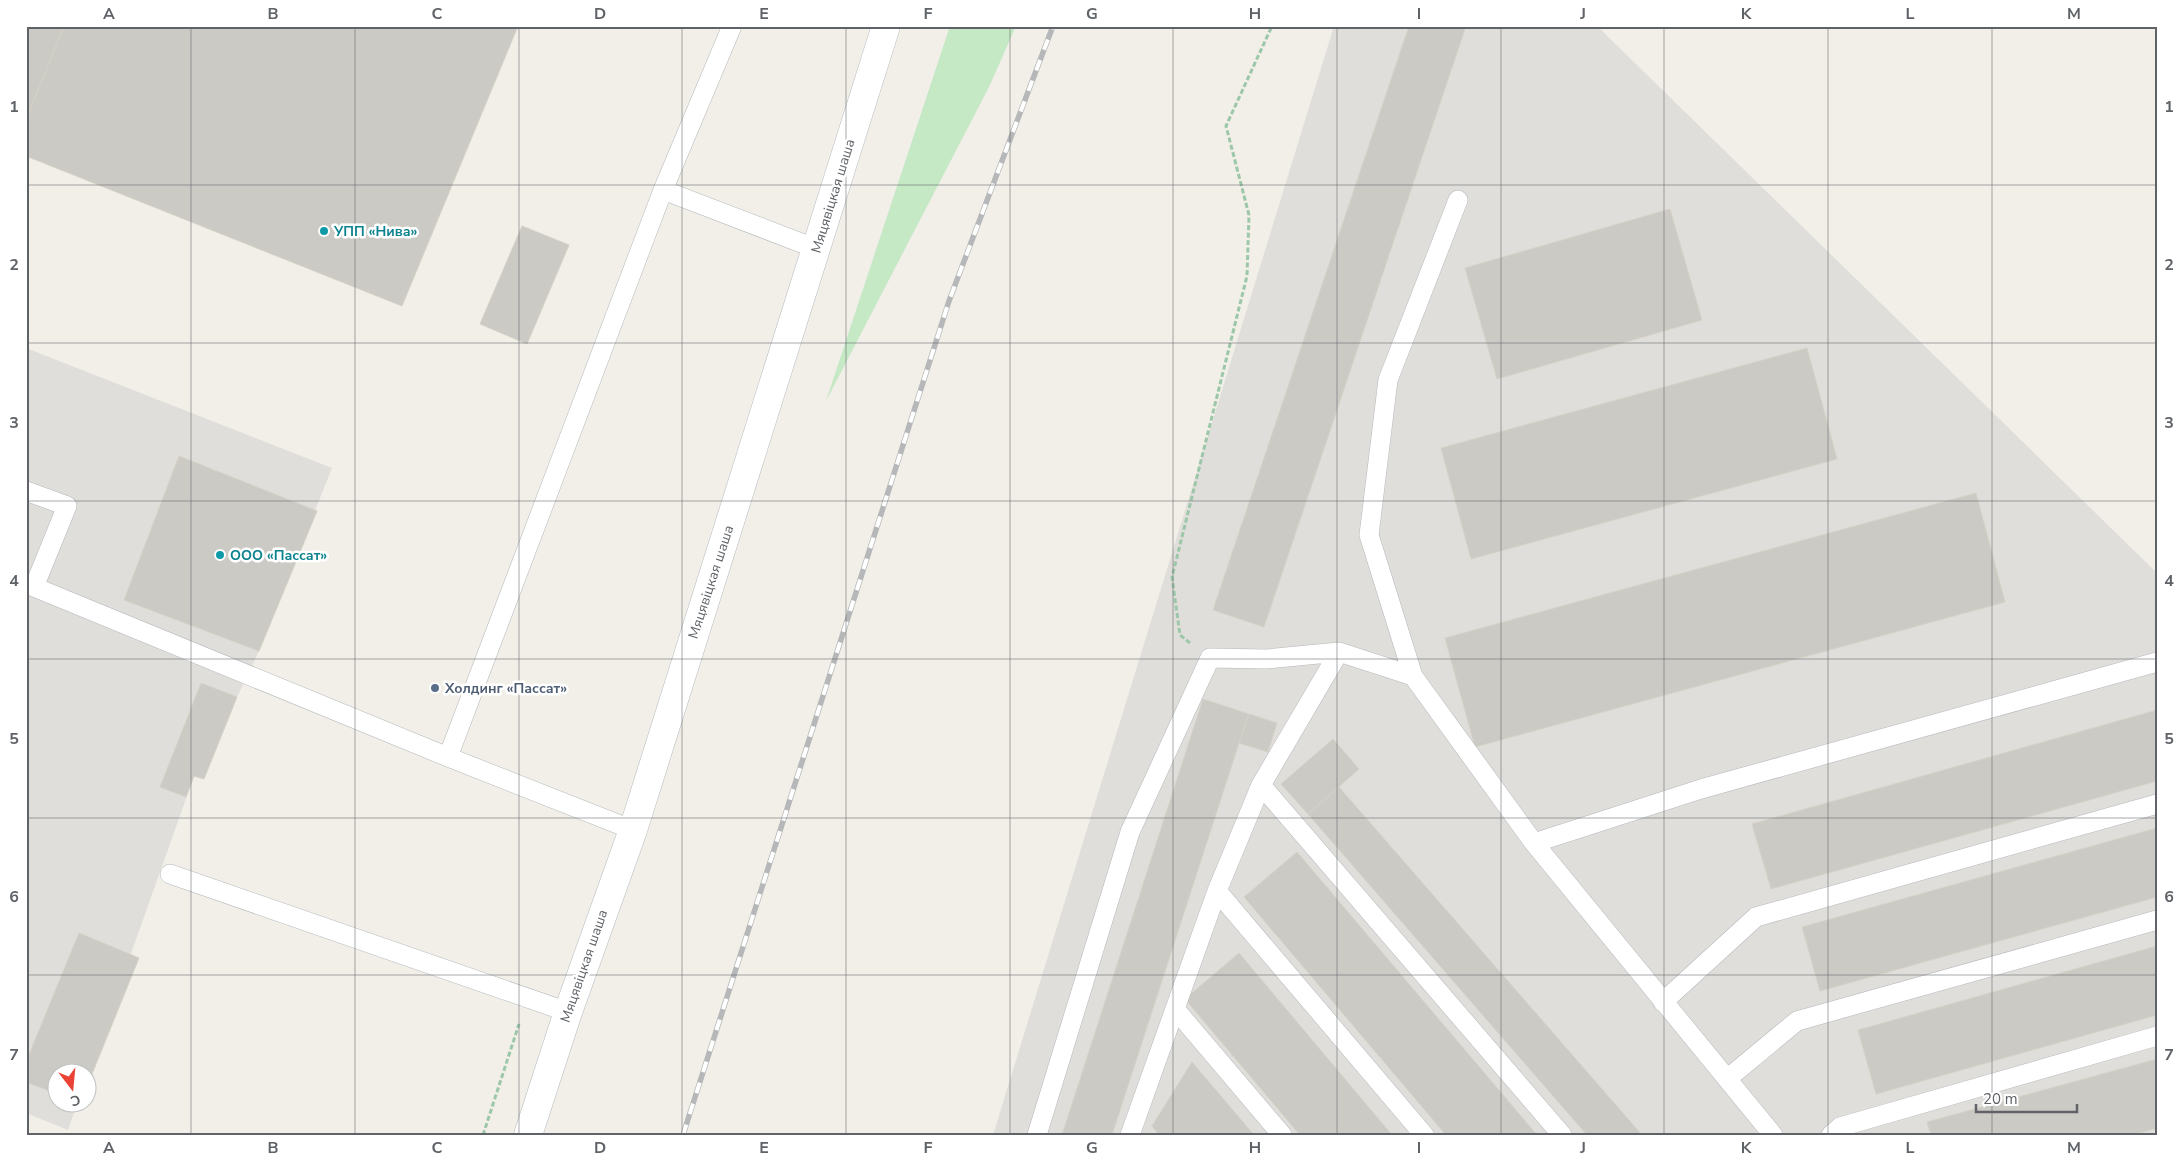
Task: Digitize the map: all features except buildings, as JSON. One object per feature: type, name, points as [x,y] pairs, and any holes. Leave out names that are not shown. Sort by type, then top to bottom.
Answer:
[{"type":"main road","name":"Мяцявіцкая шаша","points":[[528,1135],[568,1012],[633,830],[886,26]]},
{"type":"lane","points":[[448,757],[663,190],[732,26]]},
{"type":"lane","points":[[663,190],[817,249]]},
{"type":"lane","points":[[1458,200],[1388,380],[1369,535],[1412,676],[1534,843],[1773,1135]]},
{"type":"lane","points":[[26,490],[67,506],[34,587],[448,757],[633,830]]},
{"type":"lane","points":[[1133,1132],[1217,891],[1261,785],[1339,652]]},
{"type":"lane","points":[[1037,1135],[1130,832],[1210,658],[1266,659],[1339,652],[1412,676]]},
{"type":"lane","points":[[1534,843],[1701,790],[2132,667],[2157,662]]},
{"type":"lane","points":[[1261,785],[1562,1135]]},
{"type":"lane","points":[[1663,1002],[1756,917],[2157,804]]},
{"type":"lane","points":[[170,874],[568,1012]]},
{"type":"lane","points":[[1217,891],[1424,1135]]},
{"type":"lane","points":[[1727,1079],[1797,1021],[2157,920]]},
{"type":"lane","points":[[1175,1009],[1282,1135]]},
{"type":"lane","points":[[1831,1135],[1840,1127],[2157,1036]]},
{"type":"path","points":[[1210,658],[1180,635],[1172,577],[1248,276],[1249,215],[1226,126],[1272,26]]},
{"type":"path","points":[[483,1135],[528,998]]},
{"type":"shaded area","points":[[1334,26],[1597,26],[2157,573],[2157,1135],[993,1135]]},
{"type":"shaded area","points":[[26,348],[332,468],[259,651],[237,697],[201,683],[184,725],[194,776],[92,1064],[48,1064],[48,1114],[74,1114],[68,1130],[26,1113]]},
{"type":"green space","points":[[950,26],[1016,26],[989,87],[826,401]]},
{"type":"railway","points":[[683,1135],[949,301],[1053,26]]},
{"type":"place","name":"УПП «Нива»","points":[[324,231]]},
{"type":"place","name":"ООО «Пассат»","points":[[220,555]]},
{"type":"place","name":"Холдинг «Пассат»","points":[[435,688]]}]
